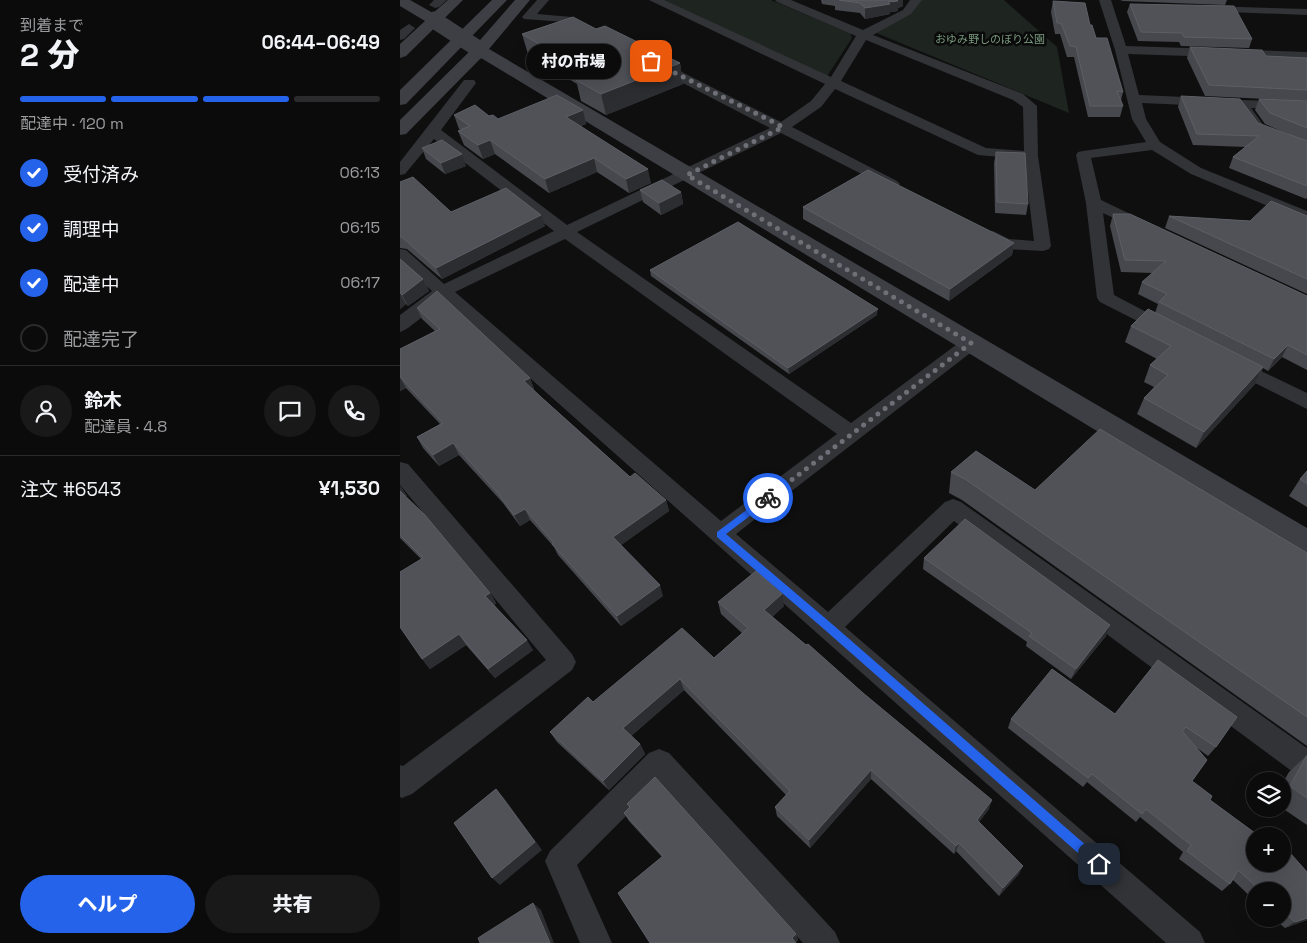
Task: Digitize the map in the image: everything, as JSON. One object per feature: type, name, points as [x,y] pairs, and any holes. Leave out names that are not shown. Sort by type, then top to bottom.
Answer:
[{"type":"street","points":[[400,0],[436,8],[480,50],[1307,543]]},
{"type":"street","points":[[400,53],[436,8],[456,0]]},
{"type":"street","points":[[400,82],[484,0]]},
{"type":"street","points":[[400,100],[500,0]]},
{"type":"street","points":[[400,130],[480,50],[524,0]]},
{"type":"street","points":[[543,0],[528,17],[568,19],[603,37]]},
{"type":"street","points":[[655,0],[984,152],[1031,156]]},
{"type":"street","points":[[781,0],[1018,97],[1030,106],[1031,156],[1043,246],[1006,244],[972,226]]},
{"type":"street","points":[[400,326],[412,314],[443,291],[687,175],[783,127],[816,104],[833,83],[862,34],[907,12],[916,0]]},
{"type":"street","points":[[1109,4],[1139,119],[1156,145],[1196,170],[1307,217]]},
{"type":"street","points":[[1192,9],[1307,12]]},
{"type":"street","points":[[1121,50],[1307,56]]},
{"type":"street","points":[[646,58],[903,190]]},
{"type":"street","points":[[400,171],[433,131],[468,83]]},
{"type":"street","points":[[1134,99],[1307,106]]},
{"type":"street","points":[[1231,104],[1259,129],[1307,148]]},
{"type":"street","points":[[433,131],[566,232],[852,434]]},
{"type":"street","points":[[1156,145],[1083,155],[1094,203],[1106,298],[1176,334]]},
{"type":"street","points":[[1094,203],[1156,232]]},
{"type":"street","points":[[400,254],[1189,943]]},
{"type":"street","points":[[720,534],[971,343]]},
{"type":"street","points":[[1220,357],[1307,402]]},
{"type":"street","points":[[400,470],[563,662],[402,784],[400,779]]},
{"type":"street","points":[[829,627],[953,508],[1307,765]]},
{"type":"street","points":[[596,943],[560,861],[659,763],[824,943]]},
{"type":"green space","points":[[661,0],[771,0],[850,33],[852,38],[826,78]]},
{"type":"green space","name":"おゆみ野しのぼり公園","points":[[918,0],[1004,0],[1057,47],[1069,113],[874,32]]},
{"type":"building","points":[[839,0],[898,1],[865,8],[860,3]]},
{"type":"building","points":[[1053,1],[1085,3],[1090,25],[1092,25],[1096,38],[1107,38],[1123,92],[1117,91],[1123,106],[1090,106],[1076,47],[1070,46],[1061,23],[1057,23]]},
{"type":"building","points":[[1130,4],[1234,6],[1252,39],[1184,37],[1182,33],[1141,32]]},
{"type":"building","points":[[573,17],[596,29],[605,26],[680,63],[601,94],[576,80],[590,74],[522,34]]},
{"type":"building","points":[[1190,47],[1262,50],[1266,56],[1307,58],[1307,90],[1209,85]]},
{"type":"building","points":[[557,95],[583,110],[566,117],[648,169],[626,179],[594,158],[545,179],[490,140],[478,145],[458,131],[470,126],[454,115],[475,105],[489,116],[493,115],[498,119]]},
{"type":"building","points":[[1181,96],[1240,99],[1258,123],[1307,141],[1307,186],[1233,157],[1259,136],[1197,134]]},
{"type":"building","points":[[1259,99],[1307,101],[1307,128],[1270,113]]},
{"type":"building","points":[[442,140],[462,154],[441,163],[422,148]]},
{"type":"building","points":[[996,152],[1025,153],[1028,204],[997,202]]},
{"type":"building","points":[[868,170],[1014,243],[950,289],[803,207]]},
{"type":"building","points":[[413,177],[451,212],[506,188],[541,215],[436,268],[400,237],[400,182]]},
{"type":"building","points":[[662,180],[681,192],[659,203],[640,190]]},
{"type":"building","points":[[1271,201],[1307,216],[1307,279],[1169,216],[1250,221]]},
{"type":"building","points":[[1113,214],[1130,214],[1307,296],[1307,355],[1288,345],[1274,359],[1159,302],[1167,294],[1142,282],[1166,261],[1125,260]]},
{"type":"building","points":[[738,222],[878,309],[788,368],[650,270]]},
{"type":"building","points":[[400,259],[423,279],[402,295],[400,292]]},
{"type":"building","points":[[437,291],[530,378],[524,381],[541,397],[630,477],[635,473],[666,500],[613,537],[660,585],[617,616],[552,544],[554,543],[525,509],[514,515],[497,492],[453,443],[433,455],[417,437],[443,423],[400,377],[400,349],[440,329],[417,308]]},
{"type":"building","points":[[1148,309],[1263,367],[1204,432],[1144,398],[1168,375],[1150,365],[1171,346],[1131,326]]},
{"type":"building","points":[[1100,429],[1307,553],[1307,717],[965,479],[951,472],[976,451],[1035,490]]},
{"type":"building","points":[[1307,471],[1307,484],[1300,479]]},
{"type":"building","points":[[400,491],[425,515],[490,593],[485,596],[527,640],[488,669],[459,634],[422,659],[400,627],[400,572],[423,558],[400,535]]},
{"type":"building","points":[[965,519],[1110,625],[1076,669],[1029,636],[1032,633],[924,558]]},
{"type":"building","points":[[756,571],[782,594],[764,610],[806,645],[808,644],[863,693],[992,800],[977,820],[1023,866],[1003,888],[959,843],[956,846],[871,770],[809,840],[775,807],[790,791],[680,679],[623,728],[640,744],[603,781],[550,732],[588,697],[593,702],[682,628],[714,658],[748,628],[718,602]]},
{"type":"building","points":[[1158,660],[1237,717],[1216,747],[1186,727],[1182,731],[1207,760],[1192,781],[1212,796],[1210,800],[1247,827],[1246,872],[1291,872],[1291,854],[1307,872],[1307,918],[1295,922],[1291,919],[1291,882],[1251,882],[1238,870],[1230,884],[1187,851],[1191,845],[1146,809],[1142,814],[1092,774],[1088,778],[1011,719],[1052,669],[1115,714]]},
{"type":"building","points":[[1307,755],[1307,798],[1291,787]]},
{"type":"building","points":[[655,777],[796,934],[792,938],[796,943],[650,943],[618,893],[663,856],[624,813],[630,807],[627,804]]},
{"type":"building","points":[[496,789],[535,842],[492,878],[454,823]]},
{"type":"building","points":[[533,903],[550,943],[480,943],[478,938]]},
{"type":"way so far","points":[[651,61],[783,127],[687,175],[971,343],[768,498]]},
{"type":"place","name":"村の市場","points":[[651,61]]},
{"type":"route","points":[[768,498],[720,534],[1099,864]]}]
